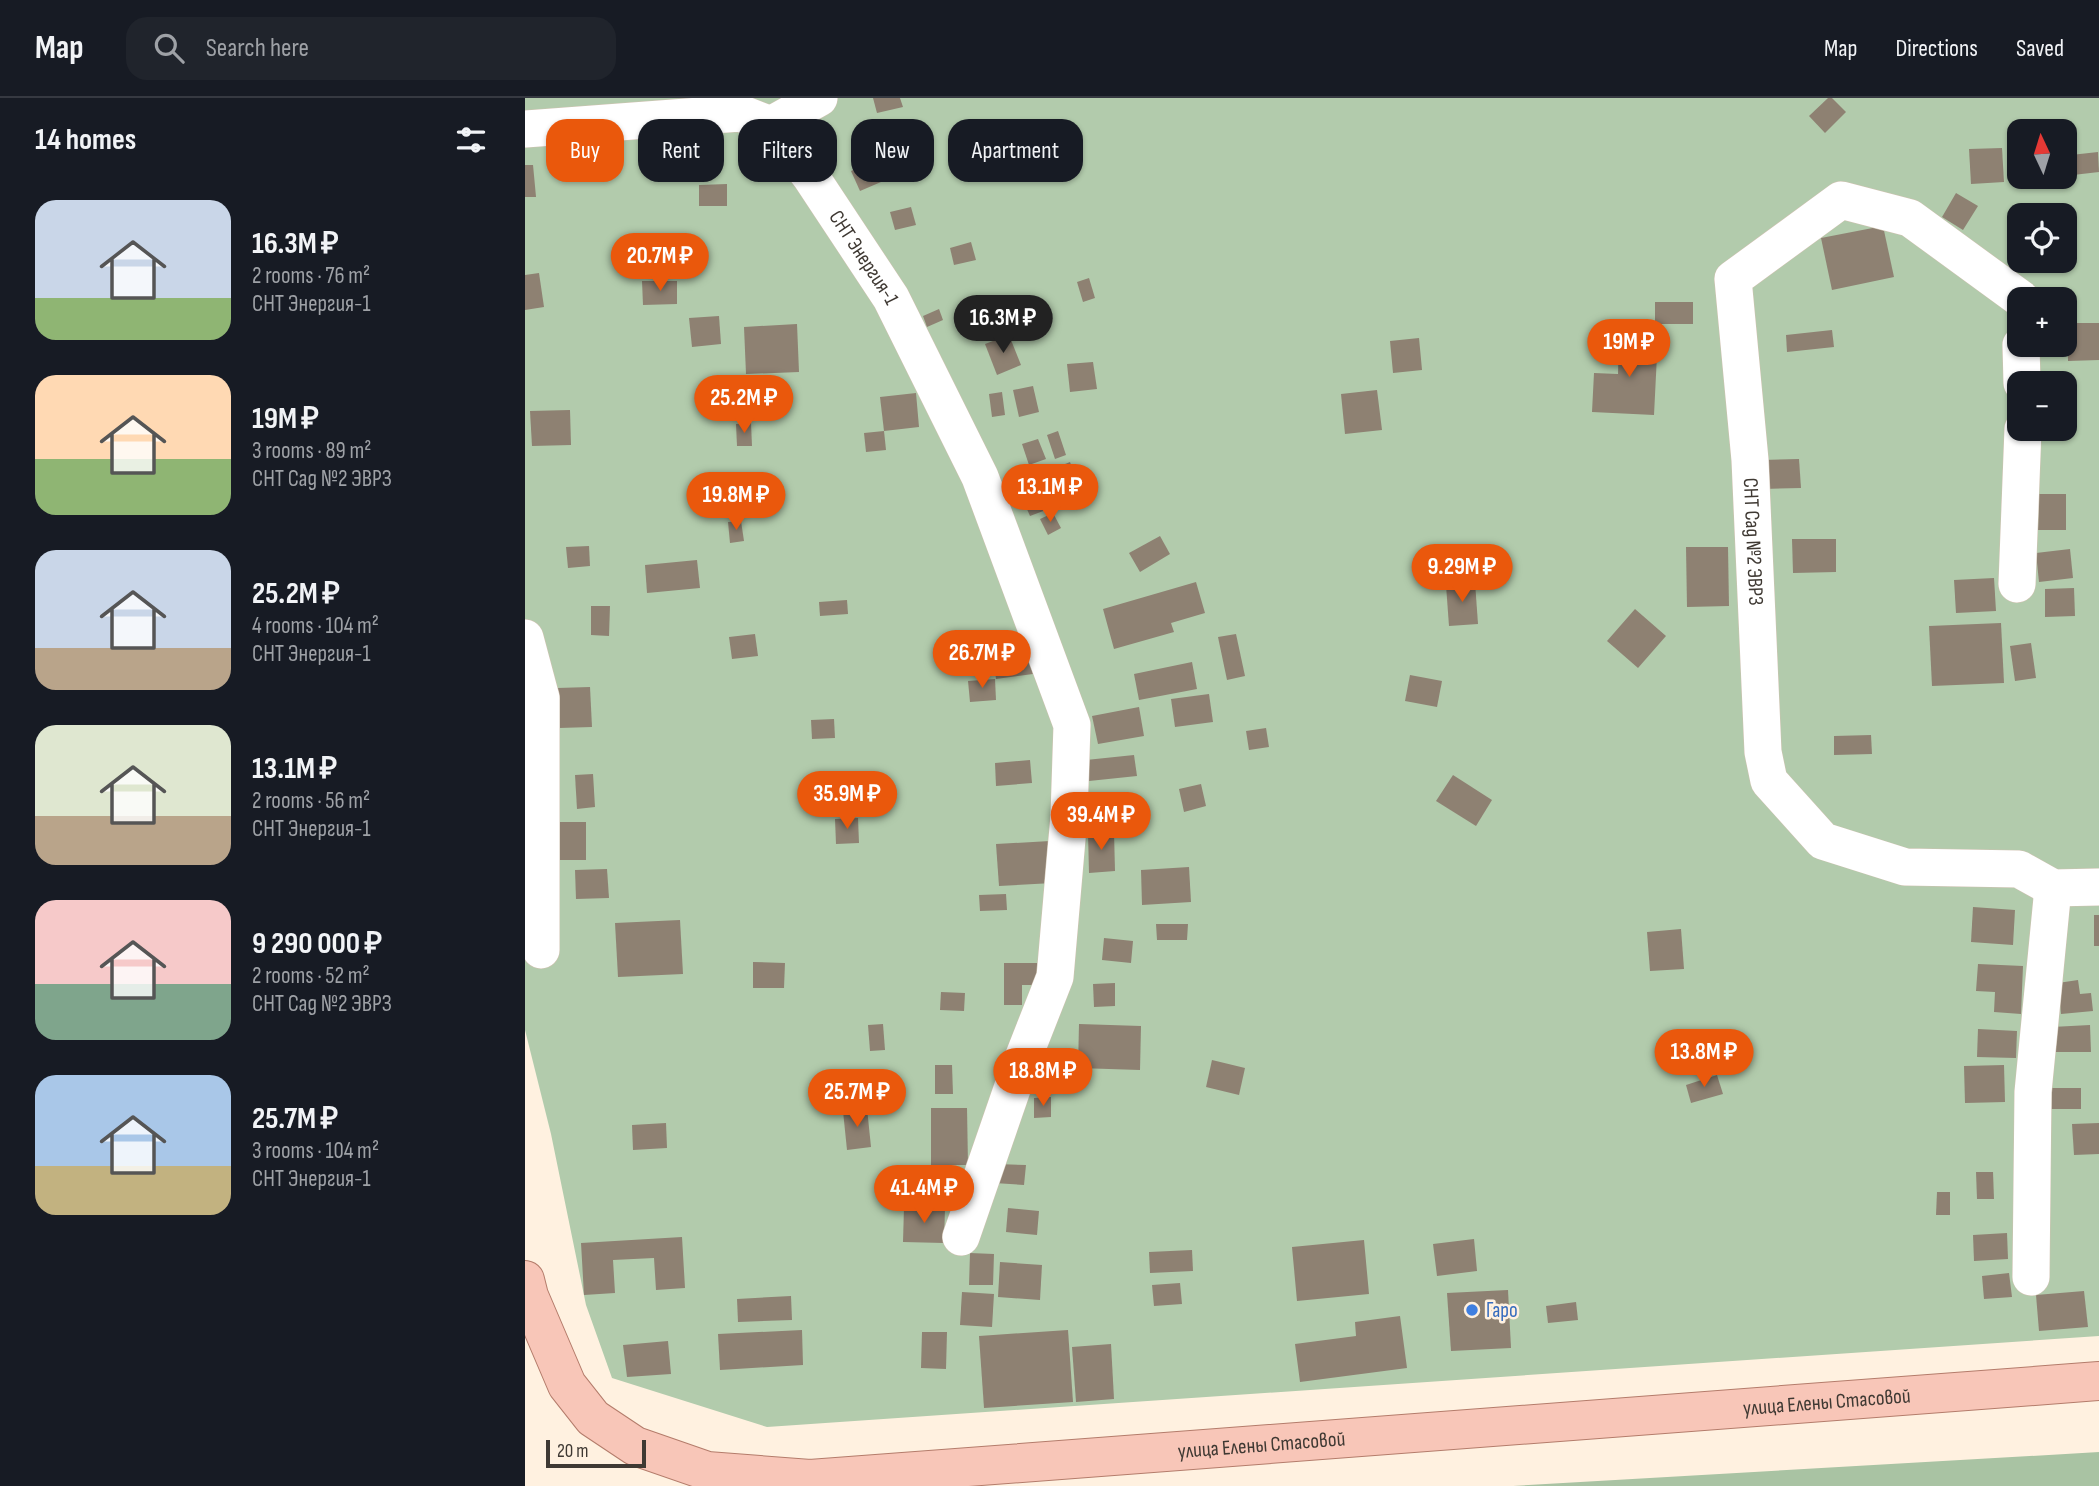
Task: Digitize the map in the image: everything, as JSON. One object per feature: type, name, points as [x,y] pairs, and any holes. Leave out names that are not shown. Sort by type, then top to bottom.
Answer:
[{"type":"main road","name":"улица Елены Стасовой","points":[[526,1291],[567,1385],[593,1418],[635,1446],[707,1472],[810,1479],[2099,1381]]},
{"type":"street","points":[[782,119],[819,98]]},
{"type":"street","points":[[525,129],[740,113],[756,119]]},
{"type":"street","name":"СНТ Энергия-1","points":[[814,182],[891,298],[980,477],[1072,725],[1069,816],[1055,977],[1015,1079],[961,1237]]},
{"type":"street","name":"СНТ Сад №2 ЭВРЗ","points":[[2007,289],[1910,218],[1841,200],[1733,279],[1750,460],[1763,752],[1769,781],[1823,841],[1905,867],[2018,869],[2053,888],[2099,887]]},
{"type":"street","points":[[2017,584],[2023,441]]},
{"type":"street","points":[[525,638],[541,698],[541,950]]},
{"type":"street","points":[[2032,1277],[2033,1092],[2053,888]]},
{"type":"green space","points":[[525,98],[2099,98],[2099,1336],[767,1427],[612,1378],[586,1305],[551,1134],[525,1030]]},
{"type":"green space","points":[[2099,1452],[2099,1486],[1513,1486]]},
{"type":"building","points":[[873,98],[900,98],[903,107],[877,113]]},
{"type":"building","points":[[1828,98],[1832,98],[1846,112],[1825,133],[1809,116]]},
{"type":"building","points":[[2002,148],[2004,182],[1971,184],[1969,149]]},
{"type":"building","points":[[2098,152],[2099,172],[2077,175],[2077,154]]},
{"type":"building","points":[[525,165],[533,165],[536,197],[525,197]]},
{"type":"building","points":[[856,182],[881,182],[860,191]]},
{"type":"building","points":[[727,184],[727,206],[699,206],[699,185]]},
{"type":"building","points":[[1956,193],[1978,206],[1963,230],[1942,217]]},
{"type":"building","points":[[911,207],[916,225],[895,230],[890,212]]},
{"type":"building","points":[[1883,226],[1894,277],[1832,290],[1821,238]]},
{"type":"building","points":[[971,242],[976,260],[954,265],[950,248]]},
{"type":"building","points":[[539,273],[544,307],[525,310],[525,275]]},
{"type":"building","points":[[1089,278],[1095,298],[1083,302],[1077,282]]},
{"type":"building","points":[[642,281],[677,281],[677,304],[643,305]]},
{"type":"building","points":[[1655,302],[1693,302],[1693,324],[1655,324]]},
{"type":"building","points":[[939,309],[943,320],[927,327],[923,316]]},
{"type":"building","points":[[719,316],[721,344],[692,347],[689,318]]},
{"type":"building","points":[[2077,323],[2099,323],[2099,360],[2068,361],[2068,357],[2077,357]]},
{"type":"building","points":[[797,324],[799,372],[746,374],[744,327]]},
{"type":"building","points":[[1832,330],[1834,347],[1787,352],[1786,335]]},
{"type":"building","points":[[1619,334],[1658,335],[1654,415],[1592,412],[1594,373],[1618,374]]},
{"type":"building","points":[[1009,335],[1021,365],[997,375],[985,344]]},
{"type":"building","points":[[1419,338],[1422,370],[1393,373],[1390,341]]},
{"type":"building","points":[[1093,362],[1097,389],[1070,392],[1067,364]]},
{"type":"building","points":[[1033,386],[1039,412],[1019,417],[1013,390]]},
{"type":"building","points":[[1377,390],[1382,430],[1345,434],[1341,394]]},
{"type":"building","points":[[1002,392],[1005,415],[992,417],[989,394]]},
{"type":"building","points":[[916,393],[919,427],[884,431],[880,397]]},
{"type":"building","points":[[570,410],[571,445],[532,446],[530,411]]},
{"type":"building","points":[[751,423],[752,446],[737,446],[736,424]]},
{"type":"building","points":[[884,431],[886,450],[866,452],[864,433]]},
{"type":"building","points":[[1058,431],[1066,455],[1055,459],[1047,435]]},
{"type":"building","points":[[1038,439],[1046,459],[1029,465],[1022,444]]},
{"type":"building","points":[[1799,459],[1801,488],[1763,489],[1762,460]]},
{"type":"building","points":[[1070,462],[1083,496],[1030,516],[1016,484]]},
{"type":"building","points":[[2039,494],[2066,494],[2066,530],[2038,530]]},
{"type":"building","points":[[1053,513],[1061,528],[1048,535],[1040,519]]},
{"type":"building","points":[[741,521],[744,541],[730,543],[728,522]]},
{"type":"building","points":[[1160,536],[1170,554],[1140,572],[1129,553]]},
{"type":"building","points":[[1792,539],[1836,539],[1836,572],[1793,573]]},
{"type":"building","points":[[589,546],[590,566],[568,568],[566,547]]},
{"type":"building","points":[[1686,547],[1728,547],[1729,606],[1687,607]]},
{"type":"building","points":[[2070,549],[2073,578],[2039,582],[2036,553]]},
{"type":"building","points":[[697,560],[700,588],[647,593],[645,565]]},
{"type":"building","points":[[1994,578],[1996,611],[1956,613],[1954,580]]},
{"type":"building","points":[[1196,582],[1205,613],[1171,623],[1174,632],[1114,649],[1103,609]]},
{"type":"building","points":[[1475,582],[1478,624],[1449,626],[1446,585]]},
{"type":"building","points":[[2074,588],[2075,616],[2045,617],[2045,589]]},
{"type":"building","points":[[847,600],[848,614],[820,616],[819,602]]},
{"type":"building","points":[[591,606],[610,606],[609,636],[591,635]]},
{"type":"building","points":[[1635,609],[1666,636],[1638,668],[1607,641]]},
{"type":"building","points":[[2001,623],[2004,683],[1932,686],[1929,626]]},
{"type":"building","points":[[755,634],[758,656],[732,659],[729,637]]},
{"type":"building","points":[[1236,634],[1245,676],[1227,680],[1218,637]]},
{"type":"building","points":[[2031,643],[2036,678],[2015,681],[2010,646]]},
{"type":"building","points":[[1029,644],[1033,674],[996,679],[992,649]]},
{"type":"building","points":[[1192,662],[1197,689],[1139,700],[1134,674]]},
{"type":"building","points":[[1410,675],[1442,681],[1437,707],[1405,701]]},
{"type":"building","points":[[995,679],[996,700],[970,702],[968,681]]},
{"type":"building","points":[[590,687],[592,727],[559,728],[557,688]]},
{"type":"building","points":[[1209,694],[1213,722],[1175,727],[1171,699]]},
{"type":"building","points":[[1139,707],[1144,736],[1098,744],[1092,716]]},
{"type":"building","points":[[834,719],[835,738],[812,739],[811,720]]},
{"type":"building","points":[[1266,728],[1269,747],[1249,750],[1246,731]]},
{"type":"building","points":[[1871,735],[1872,754],[1834,755],[1834,736]]},
{"type":"building","points":[[1134,755],[1137,776],[1089,781],[1086,760]]},
{"type":"building","points":[[1030,760],[1032,783],[996,786],[995,763]]},
{"type":"building","points":[[593,774],[595,807],[577,809],[575,775]]},
{"type":"building","points":[[1453,775],[1492,800],[1476,826],[1436,801]]},
{"type":"building","points":[[1201,784],[1206,806],[1184,812],[1179,789]]},
{"type":"building","points":[[1110,800],[1111,817],[1092,819],[1091,802]]},
{"type":"building","points":[[858,818],[859,843],[836,844],[835,819]]},
{"type":"building","points":[[558,822],[586,822],[586,860],[559,860]]},
{"type":"building","points":[[1114,832],[1115,871],[1089,873],[1088,833]]},
{"type":"building","points":[[1050,841],[1053,883],[999,886],[996,844]]},
{"type":"building","points":[[1189,867],[1191,902],[1142,905],[1141,870]]},
{"type":"building","points":[[607,869],[609,898],[576,899],[575,870]]},
{"type":"building","points":[[1006,894],[1007,910],[980,911],[979,895]]},
{"type":"building","points":[[1973,907],[2015,910],[2013,945],[1971,942]]},
{"type":"building","points":[[2094,915],[2099,915],[2099,946],[2094,946]]},
{"type":"building","points":[[680,920],[683,974],[618,977],[615,923]]},
{"type":"building","points":[[1156,924],[1188,924],[1187,940],[1157,940]]},
{"type":"building","points":[[1681,929],[1684,969],[1650,971],[1647,932]]},
{"type":"building","points":[[1104,938],[1133,941],[1131,963],[1102,960]]},
{"type":"building","points":[[753,962],[785,963],[784,988],[753,988]]},
{"type":"building","points":[[1004,963],[1037,963],[1037,985],[1022,985],[1022,1005],[1004,1005]]},
{"type":"building","points":[[1978,964],[2023,966],[2021,1014],[1994,1012],[1995,992],[1976,991]]},
{"type":"building","points":[[2078,980],[2080,994],[2091,993],[2093,1011],[2061,1014],[2058,983]]},
{"type":"building","points":[[1115,983],[1115,1006],[1094,1007],[1093,984]]},
{"type":"building","points":[[941,992],[965,993],[964,1011],[940,1010]]},
{"type":"building","points":[[883,1024],[885,1050],[870,1051],[868,1025]]},
{"type":"building","points":[[1079,1024],[1141,1026],[1140,1070],[1078,1068]]},
{"type":"building","points":[[2090,1025],[2091,1052],[2053,1052],[2052,1027]]},
{"type":"building","points":[[1978,1029],[2017,1031],[2016,1058],[1977,1057]]},
{"type":"building","points":[[1212,1060],[1245,1068],[1239,1095],[1206,1087]]},
{"type":"building","points":[[1031,1061],[1046,1061],[1047,1083],[1032,1083]]},
{"type":"building","points":[[935,1065],[952,1065],[953,1094],[935,1094]]},
{"type":"building","points":[[2004,1065],[2005,1102],[1965,1103],[1964,1066]]},
{"type":"building","points":[[1068,1072],[1068,1090],[1054,1090],[1054,1073]]},
{"type":"building","points":[[1717,1075],[1723,1094],[1691,1103],[1686,1085]]},
{"type":"building","points":[[2049,1088],[2081,1088],[2081,1109],[2049,1109]]},
{"type":"building","points":[[1051,1097],[1051,1117],[1034,1118],[1034,1098]]},
{"type":"building","points":[[867,1108],[871,1147],[847,1150],[843,1111]]},
{"type":"building","points":[[931,1108],[967,1108],[968,1165],[931,1165]]},
{"type":"building","points":[[666,1123],[667,1148],[633,1150],[632,1125]]},
{"type":"building","points":[[2099,1123],[2099,1154],[2074,1155],[2072,1124]]},
{"type":"building","points":[[996,1164],[1026,1165],[1024,1185],[994,1183]]},
{"type":"building","points":[[1976,1172],[1993,1172],[1994,1199],[1977,1199]]},
{"type":"building","points":[[1937,1192],[1950,1192],[1950,1215],[1936,1215]]},
{"type":"building","points":[[904,1207],[945,1208],[944,1243],[903,1242]]},
{"type":"building","points":[[1008,1208],[1039,1211],[1037,1235],[1006,1232]]},
{"type":"building","points":[[2007,1233],[2008,1259],[1974,1261],[1973,1235]]},
{"type":"building","points":[[682,1237],[685,1288],[656,1290],[654,1258],[613,1260],[615,1293],[584,1295],[581,1243]]},
{"type":"building","points":[[1474,1239],[1477,1271],[1437,1276],[1433,1244]]},
{"type":"building","points":[[1364,1240],[1369,1294],[1297,1301],[1292,1247]]},
{"type":"building","points":[[1192,1250],[1193,1271],[1150,1273],[1149,1252]]},
{"type":"building","points":[[970,1253],[994,1254],[993,1285],[969,1285]]},
{"type":"building","points":[[1000,1262],[1042,1265],[1040,1300],[998,1297]]},
{"type":"building","points":[[2009,1273],[2012,1297],[1984,1299],[1982,1276]]},
{"type":"building","points":[[1180,1283],[1182,1304],[1154,1306],[1152,1285]]},
{"type":"building","points":[[1508,1290],[1511,1348],[1451,1351],[1447,1293]]},
{"type":"building","points":[[2084,1291],[2088,1327],[2039,1331],[2036,1295]]},
{"type":"building","points":[[962,1292],[994,1294],[992,1327],[960,1325]]},
{"type":"building","points":[[791,1296],[792,1320],[738,1322],[737,1299]]},
{"type":"building","points":[[1576,1302],[1578,1320],[1548,1323],[1546,1306]]},
{"type":"building","points":[[1400,1316],[1407,1368],[1300,1382],[1295,1344],[1356,1336],[1355,1322]]},
{"type":"building","points":[[802,1330],[803,1365],[720,1370],[718,1334]]},
{"type":"building","points":[[1068,1330],[1073,1402],[984,1408],[979,1336]]},
{"type":"building","points":[[922,1332],[947,1332],[946,1369],[921,1368]]},
{"type":"building","points":[[668,1341],[671,1374],[627,1377],[623,1345]]},
{"type":"building","points":[[1111,1344],[1114,1399],[1076,1402],[1072,1347]]},
{"type":"place","name":"Гаро","points":[[1472,1310]]}]
